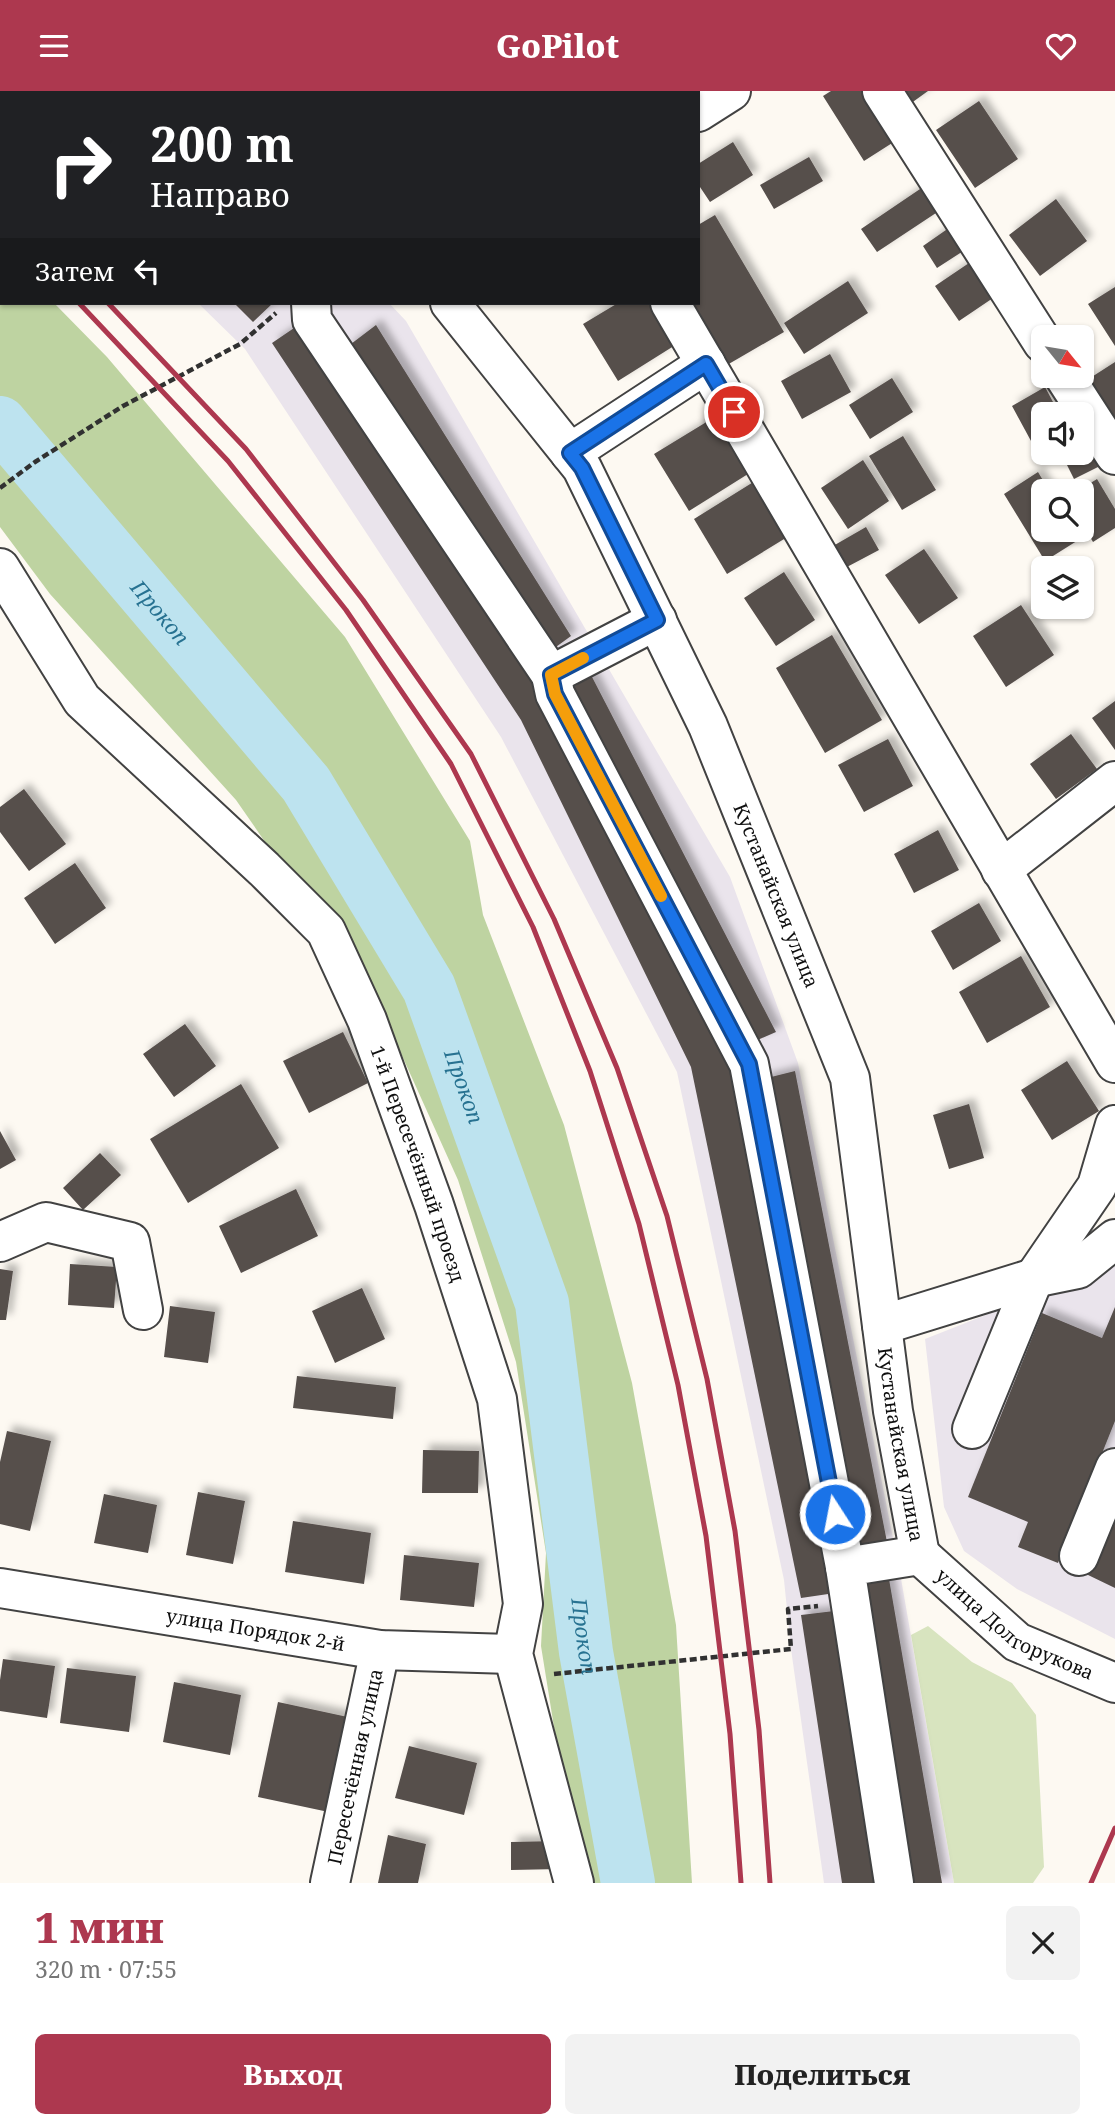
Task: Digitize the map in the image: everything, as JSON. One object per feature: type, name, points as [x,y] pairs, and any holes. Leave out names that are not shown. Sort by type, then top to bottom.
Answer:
[{"type":"street","points":[[700,111],[731,91]]},
{"type":"street","points":[[881,91],[1031,325]]},
{"type":"street","name":"Кустанайская улица","points":[[452,305],[582,468],[708,726],[850,1078],[893,1411],[920,1555]]},
{"type":"street","points":[[671,305],[1115,1063]]},
{"type":"street","points":[[310,310],[551,675],[555,694],[749,1064],[848,1585],[894,1883]]},
{"type":"street","points":[[570,453],[706,364]]},
{"type":"street","points":[[1072,389],[1115,455]]},
{"type":"street","name":"1-й Пересечённый проезд","points":[[0,568],[82,700],[264,869],[326,931],[368,1020],[434,1205],[498,1399],[523,1604],[513,1654],[574,1883]]},
{"type":"street","points":[[551,675],[657,620]]},
{"type":"street","points":[[1001,870],[1115,781]]},
{"type":"street","points":[[972,1429],[1034,1278],[1097,1186],[1115,1125]]},
{"type":"street","points":[[0,1242],[46,1222],[130,1242],[144,1310]]},
{"type":"street","points":[[882,1325],[1034,1278],[1078,1269],[1115,1239]]},
{"type":"street","points":[[1079,1556],[1115,1468]]},
{"type":"street","points":[[848,1585],[920,1555]]},
{"type":"street","name":"улица Долгорукова","points":[[920,1555],[1017,1642],[1115,1683]]},
{"type":"street","name":"улица Порядок 2-й","points":[[0,1588],[380,1650],[513,1654]]},
{"type":"street","name":"Пересечённая улица","points":[[330,1883],[380,1650]]},
{"type":"path","points":[[0,488],[35,462],[123,406],[310,310]]},
{"type":"path","points":[[546,1675],[791,1649],[788,1609],[848,1585]]},
{"type":"shaded area","points":[[200,305],[391,305],[406,321],[730,877],[798,1063],[900,1573],[954,1883],[824,1883],[784,1580],[677,1072],[501,737],[245,349]]},
{"type":"shaded area","points":[[1115,1224],[1115,1639],[1017,1589],[964,1551],[944,1507],[925,1339],[1006,1307]]},
{"type":"green space","points":[[0,305],[56,305],[107,357],[345,637],[470,841],[483,915],[564,1125],[632,1383],[676,1625],[692,1883],[579,1883],[541,1646],[546,1553],[516,1362],[458,1180],[381,1009],[236,800],[50,594],[0,527]]},
{"type":"green space","points":[[928,1626],[972,1662],[1012,1683],[1036,1715],[1044,1867],[1033,1883],[954,1883],[911,1635]]},
{"type":"building","points":[[831,91],[869,91],[900,138],[864,161],[823,96]]},
{"type":"building","points":[[901,91],[928,91],[910,104]]},
{"type":"building","points":[[979,101],[1018,159],[975,188],[936,130]]},
{"type":"building","points":[[733,142],[753,175],[710,202],[700,187],[700,163]]},
{"type":"building","points":[[809,157],[823,181],[774,209],[760,185]]},
{"type":"building","points":[[923,187],[939,211],[877,252],[861,229]]},
{"type":"building","points":[[1056,199],[1087,241],[1040,276],[1009,235]]},
{"type":"building","points":[[715,215],[784,332],[727,365],[691,305],[700,305],[700,224]]},
{"type":"building","points":[[956,223],[971,246],[937,268],[923,246]]},
{"type":"building","points":[[969,263],[993,298],[959,321],[935,286]]},
{"type":"building","points":[[848,281],[868,313],[804,354],[784,323]]},
{"type":"building","points":[[1115,287],[1115,346],[1088,304]]},
{"type":"building","points":[[236,305],[271,305],[253,322]]},
{"type":"building","points":[[615,305],[652,305],[677,344],[618,381],[583,324]]},
{"type":"building","points":[[376,325],[571,636],[549,652],[347,347]]},
{"type":"building","points":[[297,326],[547,703],[735,1064],[835,1593],[801,1598],[691,1067],[521,720],[272,343]]},
{"type":"building","points":[[830,354],[851,392],[802,419],[781,381]]},
{"type":"building","points":[[1115,362],[1115,423],[1093,389],[1094,376]]},
{"type":"building","points":[[892,378],[913,412],[870,439],[849,405]]},
{"type":"building","points":[[1042,389],[1046,389],[1053,402],[1031,402],[1031,441],[1012,406]]},
{"type":"building","points":[[713,418],[748,474],[689,511],[654,454]]},
{"type":"building","points":[[903,436],[936,490],[902,510],[869,456]]},
{"type":"building","points":[[1096,442],[1106,463],[1074,479],[1067,465],[1094,465]]},
{"type":"building","points":[[863,460],[889,501],[848,529],[821,488]]},
{"type":"building","points":[[1038,472],[1042,479],[1031,479],[1031,538],[1004,494]]},
{"type":"building","points":[[1097,479],[1115,509],[1115,528],[1094,541],[1094,481]]},
{"type":"building","points":[[755,481],[789,536],[727,574],[694,519]]},
{"type":"building","points":[[866,527],[879,550],[845,568],[833,546]]},
{"type":"building","points":[[1033,542],[1075,542],[1053,556],[1042,556]]},
{"type":"building","points":[[924,549],[958,598],[919,624],[885,575]]},
{"type":"building","points":[[784,572],[815,620],[776,646],[744,598]]},
{"type":"building","points":[[1021,605],[1054,655],[1006,687],[973,636]]},
{"type":"building","points":[[832,635],[882,720],[825,753],[776,668]]},
{"type":"building","points":[[591,675],[776,1032],[753,1042],[565,693]]},
{"type":"building","points":[[1115,701],[1115,750],[1092,718]]},
{"type":"building","points":[[1071,734],[1097,769],[1056,799],[1030,764]]},
{"type":"building","points":[[888,739],[913,786],[864,812],[838,765]]},
{"type":"building","points":[[24,789],[66,844],[29,871],[0,832],[0,807]]},
{"type":"building","points":[[938,830],[959,870],[914,893],[894,854]]},
{"type":"building","points":[[75,863],[106,908],[55,944],[24,898]]},
{"type":"building","points":[[979,903],[1001,941],[953,970],[931,931]]},
{"type":"building","points":[[1021,956],[1050,1007],[987,1043],[959,992]]},
{"type":"building","points":[[185,1024],[216,1066],[174,1097],[143,1054]]},
{"type":"building","points":[[343,1032],[368,1083],[309,1113],[283,1061]]},
{"type":"building","points":[[1067,1061],[1099,1111],[1052,1140],[1021,1090]]},
{"type":"building","points":[[795,1071],[887,1542],[851,1550],[763,1079]]},
{"type":"building","points":[[241,1084],[279,1148],[188,1203],[150,1139]]},
{"type":"building","points":[[969,1104],[984,1158],[949,1169],[933,1115]]},
{"type":"building","points":[[0,1131],[16,1160],[0,1169]]},
{"type":"building","points":[[100,1153],[121,1175],[83,1210],[63,1188]]},
{"type":"building","points":[[296,1189],[318,1236],[241,1273],[219,1226]]},
{"type":"building","points":[[70,1264],[117,1267],[114,1308],[68,1305]]},
{"type":"building","points":[[0,1269],[13,1271],[6,1320],[0,1320]]},
{"type":"building","points":[[362,1288],[385,1339],[335,1363],[312,1311]]},
{"type":"building","points":[[170,1306],[215,1312],[208,1363],[164,1357]]},
{"type":"building","points":[[1115,1307],[1115,1421],[1058,1563],[1018,1547],[1028,1522],[968,1497],[1042,1313],[1102,1338]]},
{"type":"building","points":[[297,1376],[396,1387],[393,1419],[293,1408]]},
{"type":"building","points":[[7,1431],[51,1441],[30,1531],[0,1524],[0,1462]]},
{"type":"building","points":[[423,1450],[479,1451],[478,1493],[422,1493]]},
{"type":"building","points":[[198,1492],[245,1501],[233,1564],[186,1555]]},
{"type":"building","points":[[104,1494],[157,1505],[148,1553],[94,1543]]},
{"type":"building","points":[[1115,1505],[1115,1588],[1086,1574]]},
{"type":"building","points":[[293,1521],[371,1533],[364,1584],[285,1572]]},
{"type":"building","points":[[404,1555],[479,1563],[474,1607],[400,1600]]},
{"type":"building","points":[[889,1579],[942,1883],[904,1883],[858,1585]]},
{"type":"building","points":[[834,1611],[882,1883],[842,1883],[801,1615]]},
{"type":"building","points":[[3,1659],[55,1666],[47,1718],[0,1711]]},
{"type":"building","points":[[67,1668],[136,1676],[129,1732],[60,1723]]},
{"type":"building","points":[[174,1682],[241,1695],[230,1755],[163,1742]]},
{"type":"building","points":[[278,1702],[357,1719],[338,1814],[258,1797]]},
{"type":"building","points":[[409,1746],[477,1763],[464,1815],[395,1798]]},
{"type":"building","points":[[388,1835],[426,1844],[418,1883],[378,1883]]},
{"type":"building","points":[[559,1841],[560,1869],[511,1870],[511,1842]]},
{"type":"waterway","name":"Прокоп","points":[[0,423],[306,784],[429,988],[542,1303],[586,1652],[628,1883]]},
{"type":"railway","points":[[81,305],[228,461],[346,610],[451,764],[533,927],[590,1071],[639,1224],[678,1385],[706,1536],[730,1734],[741,1883]]},
{"type":"railway","points":[[110,305],[246,449],[363,600],[471,754],[554,919],[617,1068],[667,1216],[707,1379],[735,1531],[759,1730],[770,1883]]},
{"type":"railway","points":[[1091,1883],[1115,1828]]},
{"type":"slow traffic","points":[[583,658],[551,675],[555,694],[661,896]]},
{"type":"route","points":[[734,412],[706,364],[570,453],[582,468],[657,620],[551,675],[555,694],[749,1064],[835,1514]]}]
